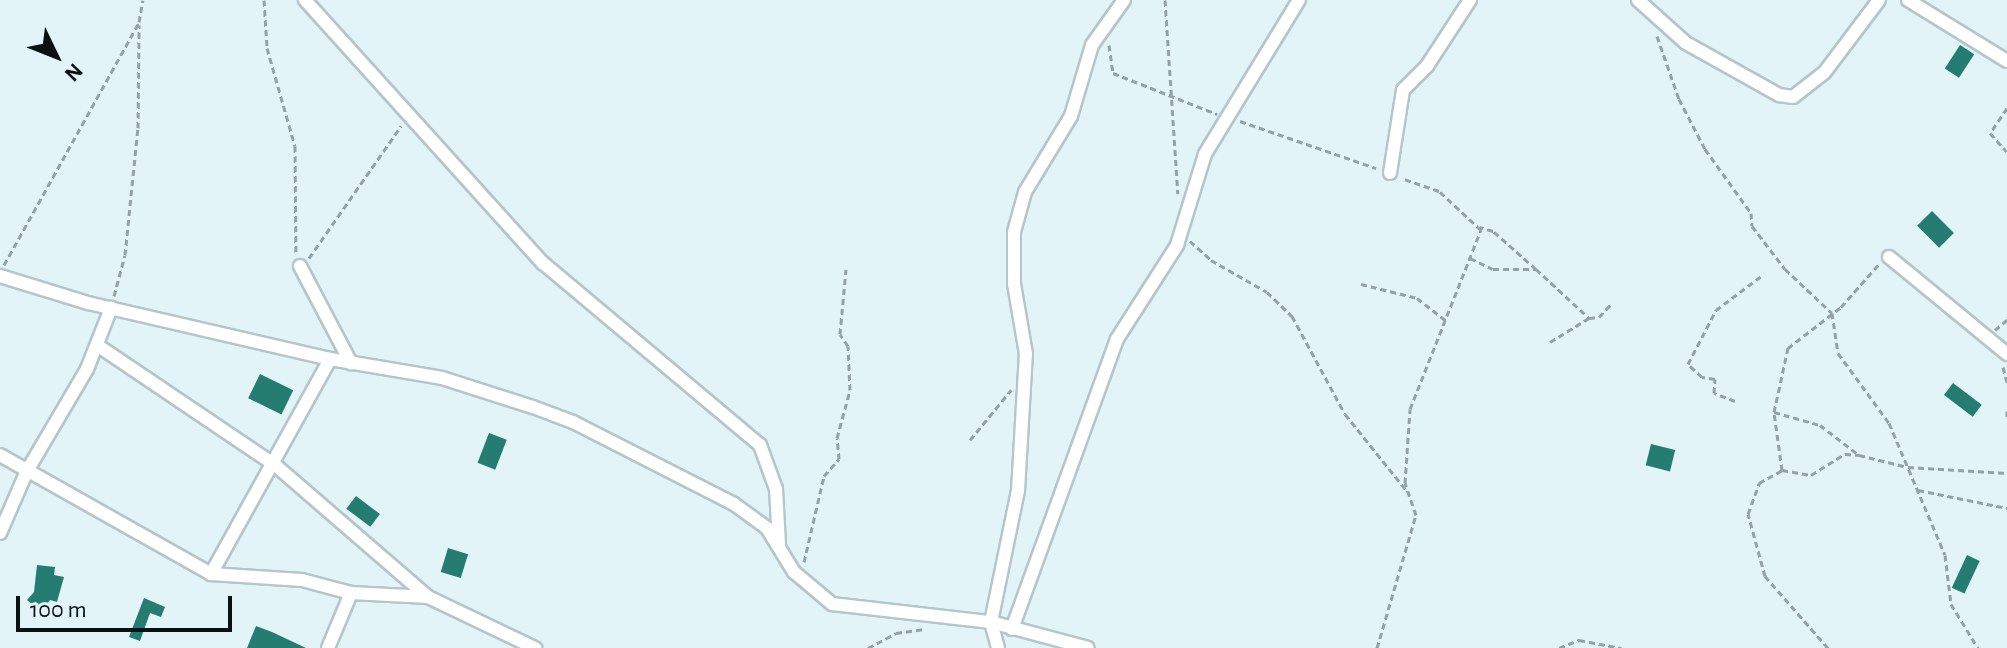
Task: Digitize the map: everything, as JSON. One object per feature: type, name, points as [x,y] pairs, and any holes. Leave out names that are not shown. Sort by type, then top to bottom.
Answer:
[{"type":"street","points":[[305,0],[543,263],[760,445],[776,489],[779,544]]},
{"type":"street","points":[[998,648],[991,622],[1018,491],[1025,371],[1014,232],[1025,192],[1071,116],[1086,60],[1124,0]]},
{"type":"street","points":[[1012,629],[1117,339],[1181,233],[1205,154],[1230,118],[1299,0]]},
{"type":"street","points":[[1390,173],[1403,90],[1427,66],[1470,0]]},
{"type":"street","points":[[1638,0],[1686,43],[1779,95],[1793,97],[1824,73],[1879,0]]},
{"type":"street","points":[[1654,16],[1659,0]]},
{"type":"street","points":[[1908,0],[2007,61]]},
{"type":"street","points":[[1889,257],[2007,354]]},
{"type":"street","points":[[300,266],[351,363]]},
{"type":"street","points":[[0,275],[111,308],[330,359],[442,378],[573,422],[734,504],[779,544],[813,594],[847,609],[991,622],[1088,648]]},
{"type":"street","points":[[0,533],[27,471],[97,345],[111,308]]},
{"type":"street","points":[[97,345],[275,465],[428,597],[535,648]]},
{"type":"street","points":[[211,574],[275,465],[330,359]]},
{"type":"street","points":[[0,455],[211,574],[302,580],[351,593],[428,597]]},
{"type":"street","points":[[328,648],[351,593]]},
{"type":"path","points":[[111,308],[125,255],[138,128],[139,22],[143,0]]},
{"type":"path","points":[[264,0],[267,48],[295,146],[300,266]]},
{"type":"path","points":[[1165,0],[1179,202]]},
{"type":"path","points":[[1654,16],[1657,42],[1679,99],[1705,149],[1743,200],[1752,226],[1785,269],[1832,313],[1838,353],[1889,423],[1945,555],[1951,604],[1978,648]]},
{"type":"path","points":[[0,275],[15,239],[139,22]]},
{"type":"path","points":[[1107,27],[1113,73],[1230,118],[1439,191],[1481,230],[1448,322],[1410,409],[1407,491]]},
{"type":"path","points":[[2007,108],[1990,133],[2007,152]]},
{"type":"path","points":[[300,266],[410,113]]},
{"type":"path","points":[[1476,226],[1493,231],[1589,318]]},
{"type":"path","points":[[1181,233],[1211,260],[1267,292],[1292,316],[1345,414],[1407,491],[1416,515],[1377,648]]},
{"type":"path","points":[[1782,470],[1774,412],[1788,348],[1832,313],[1889,257]]},
{"type":"path","points":[[1470,258],[1493,269],[1536,269]]},
{"type":"path","points":[[799,577],[824,476],[839,459],[837,438],[850,390],[848,346],[840,334],[846,269]]},
{"type":"path","points":[[1735,401],[1714,393],[1715,379],[1702,377],[1688,364],[1716,310],[1764,274]]},
{"type":"path","points":[[1361,284],[1417,298],[1448,322]]},
{"type":"path","points":[[1550,342],[1589,318],[1599,317],[1612,303]]},
{"type":"path","points":[[970,440],[1025,371]]},
{"type":"path","points":[[2007,411],[2007,419]]},
{"type":"path","points":[[1774,412],[1820,425],[1859,455]]},
{"type":"path","points":[[1828,648],[1765,576],[1748,514],[1759,483],[1782,470],[1811,475],[1845,454],[1908,467],[2007,473]]},
{"type":"path","points":[[1918,490],[2007,508]]},
{"type":"path","points":[[868,648],[896,633],[950,620]]},
{"type":"path","points":[[1559,648],[1579,640],[1621,648]]},
{"type":"building","points":[[1960,45],[1974,54],[1959,78],[1945,68]]},
{"type":"building","points":[[1932,211],[1954,233],[1939,248],[1917,226]]},
{"type":"building","points":[[260,374],[293,390],[281,414],[248,398]]},
{"type":"building","points":[[1953,383],[1982,405],[1973,417],[1944,395]]},
{"type":"building","points":[[489,433],[507,440],[495,470],[478,463]]},
{"type":"building","points":[[1651,444],[1675,450],[1670,471],[1646,465]]},
{"type":"building","points":[[356,496],[380,514],[370,527],[346,509]]},
{"type":"building","points":[[448,548],[468,554],[461,578],[441,572]]},
{"type":"building","points":[[1967,555],[1980,561],[1964,594],[1952,588]]},
{"type":"building","points":[[37,565],[55,567],[54,575],[64,577],[57,602],[50,600],[41,612],[27,600],[34,592]]},
{"type":"building","points":[[144,598],[165,607],[161,617],[150,613],[140,641],[129,637]]},
{"type":"building","points":[[256,626],[272,632],[306,648],[247,648]]}]
